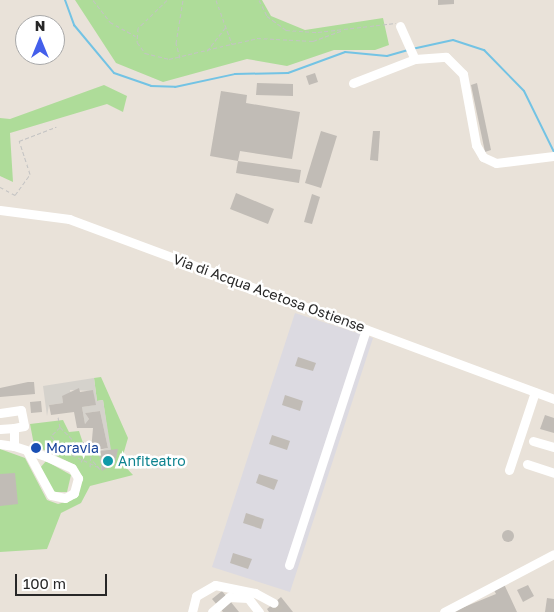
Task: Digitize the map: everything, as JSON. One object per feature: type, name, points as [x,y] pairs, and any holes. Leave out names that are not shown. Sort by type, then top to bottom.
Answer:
[{"type":"street","points":[[400,26],[412,52]]},
{"type":"street","points":[[353,83],[412,52],[442,56],[458,66],[476,145],[484,157],[496,163],[554,156]]},
{"type":"street","name":"Via di Acqua Acetosa Ostiense","points":[[0,210],[69,219],[554,399]]},
{"type":"street","points":[[289,565],[366,329]]},
{"type":"street","points":[[509,470],[535,392]]},
{"type":"street","points":[[0,413],[21,410],[24,426],[0,429]]},
{"type":"street","points":[[14,428],[14,446]]},
{"type":"street","points":[[533,441],[554,447]]},
{"type":"street","points":[[0,444],[14,446],[72,468],[78,478],[74,493],[65,498],[51,496],[27,451]]},
{"type":"street","points":[[527,464],[554,473]]},
{"type":"street","points":[[444,612],[554,554]]},
{"type":"street","points":[[192,612],[196,596],[215,585],[255,594],[274,603]]},
{"type":"street","points":[[212,612],[229,597],[248,598],[259,612]]},
{"type":"path","points":[[92,0],[110,22],[136,36],[140,48],[152,56],[180,58],[257,38],[313,41],[343,30],[387,20],[400,26]]},
{"type":"path","points":[[136,36],[146,18],[166,0]]},
{"type":"path","points":[[180,58],[176,43],[183,0]]},
{"type":"path","points":[[216,0],[232,44]]},
{"type":"path","points":[[259,0],[267,16],[286,30],[343,30]]},
{"type":"path","points":[[205,52],[226,26]]},
{"type":"path","points":[[0,187],[15,195],[30,174],[19,142],[56,127]]},
{"type":"path","points":[[58,417],[60,427],[76,443]]},
{"type":"path","points":[[60,427],[51,436],[66,452],[80,462],[100,469]]},
{"type":"path","points":[[66,452],[76,443],[84,442]]},
{"type":"path","points":[[80,462],[87,450]]},
{"type":"path","points":[[99,452],[100,469]]},
{"type":"path","points":[[90,467],[91,453]]},
{"type":"path","points":[[92,460],[100,469]]},
{"type":"shaded area","points":[[295,313],[373,338],[290,592],[212,567]]},
{"type":"shaded area","points":[[94,378],[97,401],[103,400],[111,450],[91,453],[108,448],[100,411],[85,413],[89,419],[85,424],[82,407],[95,405],[93,391],[70,390],[71,395],[62,396],[63,403],[49,405],[47,416],[43,386]]},
{"type":"green space","points":[[75,0],[262,0],[271,16],[305,30],[383,18],[389,45],[375,50],[334,50],[287,66],[247,59],[163,82],[116,63]]},
{"type":"green space","points":[[104,85],[127,96],[123,112],[107,104],[10,133],[13,182],[0,176],[0,118],[10,119]]},
{"type":"green space","points":[[101,377],[128,438],[121,462],[133,475],[90,486],[81,503],[61,513],[47,549],[0,552],[0,449],[25,458],[47,500],[58,504],[72,500],[81,483],[75,465],[34,445],[30,424],[63,420],[69,432],[79,431],[86,452],[110,450],[103,400],[97,401],[94,378]]},
{"type":"green space","points":[[46,461],[71,475],[67,492],[53,492],[40,468]]},
{"type":"building","points":[[438,0],[454,0],[454,4],[438,5]]},
{"type":"building","points":[[315,73],[318,82],[309,85],[306,76]]},
{"type":"building","points":[[257,83],[293,84],[293,96],[256,95]]},
{"type":"building","points":[[477,83],[491,150],[485,152],[471,85]]},
{"type":"building","points":[[221,91],[247,95],[246,103],[300,112],[292,159],[240,151],[238,161],[210,156]]},
{"type":"building","points":[[321,131],[337,136],[321,188],[305,183]]},
{"type":"building","points":[[373,131],[380,131],[378,161],[370,160]]},
{"type":"building","points":[[238,161],[301,170],[299,183],[236,173]]},
{"type":"building","points":[[236,193],[274,209],[268,224],[230,209]]},
{"type":"building","points":[[312,194],[320,197],[312,224],[304,222]]},
{"type":"building","points":[[298,357],[316,363],[313,371],[295,366]]},
{"type":"building","points":[[34,382],[35,394],[0,397],[0,388]]},
{"type":"building","points":[[79,388],[80,392],[93,390],[96,405],[82,407],[85,424],[89,419],[85,413],[100,411],[108,448],[91,451],[93,428],[77,428],[74,412],[51,415],[49,405],[63,403],[62,396]]},
{"type":"building","points":[[285,395],[303,401],[300,411],[282,405]]},
{"type":"building","points":[[41,401],[42,412],[31,413],[30,402]]},
{"type":"building","points":[[545,415],[554,418],[554,433],[540,429]]},
{"type":"building","points":[[272,435],[290,441],[287,450],[269,444]]},
{"type":"building","name":"Anfiteatro","points":[[118,449],[115,463],[102,471],[100,451]]},
{"type":"building","points":[[15,473],[18,504],[0,506],[0,474]]},
{"type":"building","points":[[259,474],[278,480],[274,490],[256,483]]},
{"type":"building","points":[[246,513],[264,519],[261,529],[243,523]]},
{"type":"building","points":[[506,530],[510,530],[514,536],[510,542],[506,542],[502,538],[502,534]]},
{"type":"building","points":[[233,553],[252,559],[248,569],[230,563]]},
{"type":"building","points":[[504,584],[517,612],[452,612],[496,594],[494,590]]},
{"type":"building","points":[[528,585],[534,596],[523,602],[517,590]]},
{"type":"building","points":[[222,591],[239,612],[223,612],[212,599]]},
{"type":"building","points":[[281,597],[293,612],[269,612],[267,609]]},
{"type":"building","points":[[547,598],[554,599],[554,612],[545,612]]},
{"type":"waterway","points":[[65,0],[74,25],[114,73],[151,86],[175,87],[235,74],[288,73],[345,52],[387,56],[408,50]]},
{"type":"waterway","points":[[412,49],[453,40],[484,50],[524,91],[554,152]]},
{"type":"tunnel","points":[[274,603],[281,612]]},
{"type":"place","name":"Moravia","points":[[36,448]]},
{"type":"place","name":"Anfiteatro","points":[[108,461]]}]
